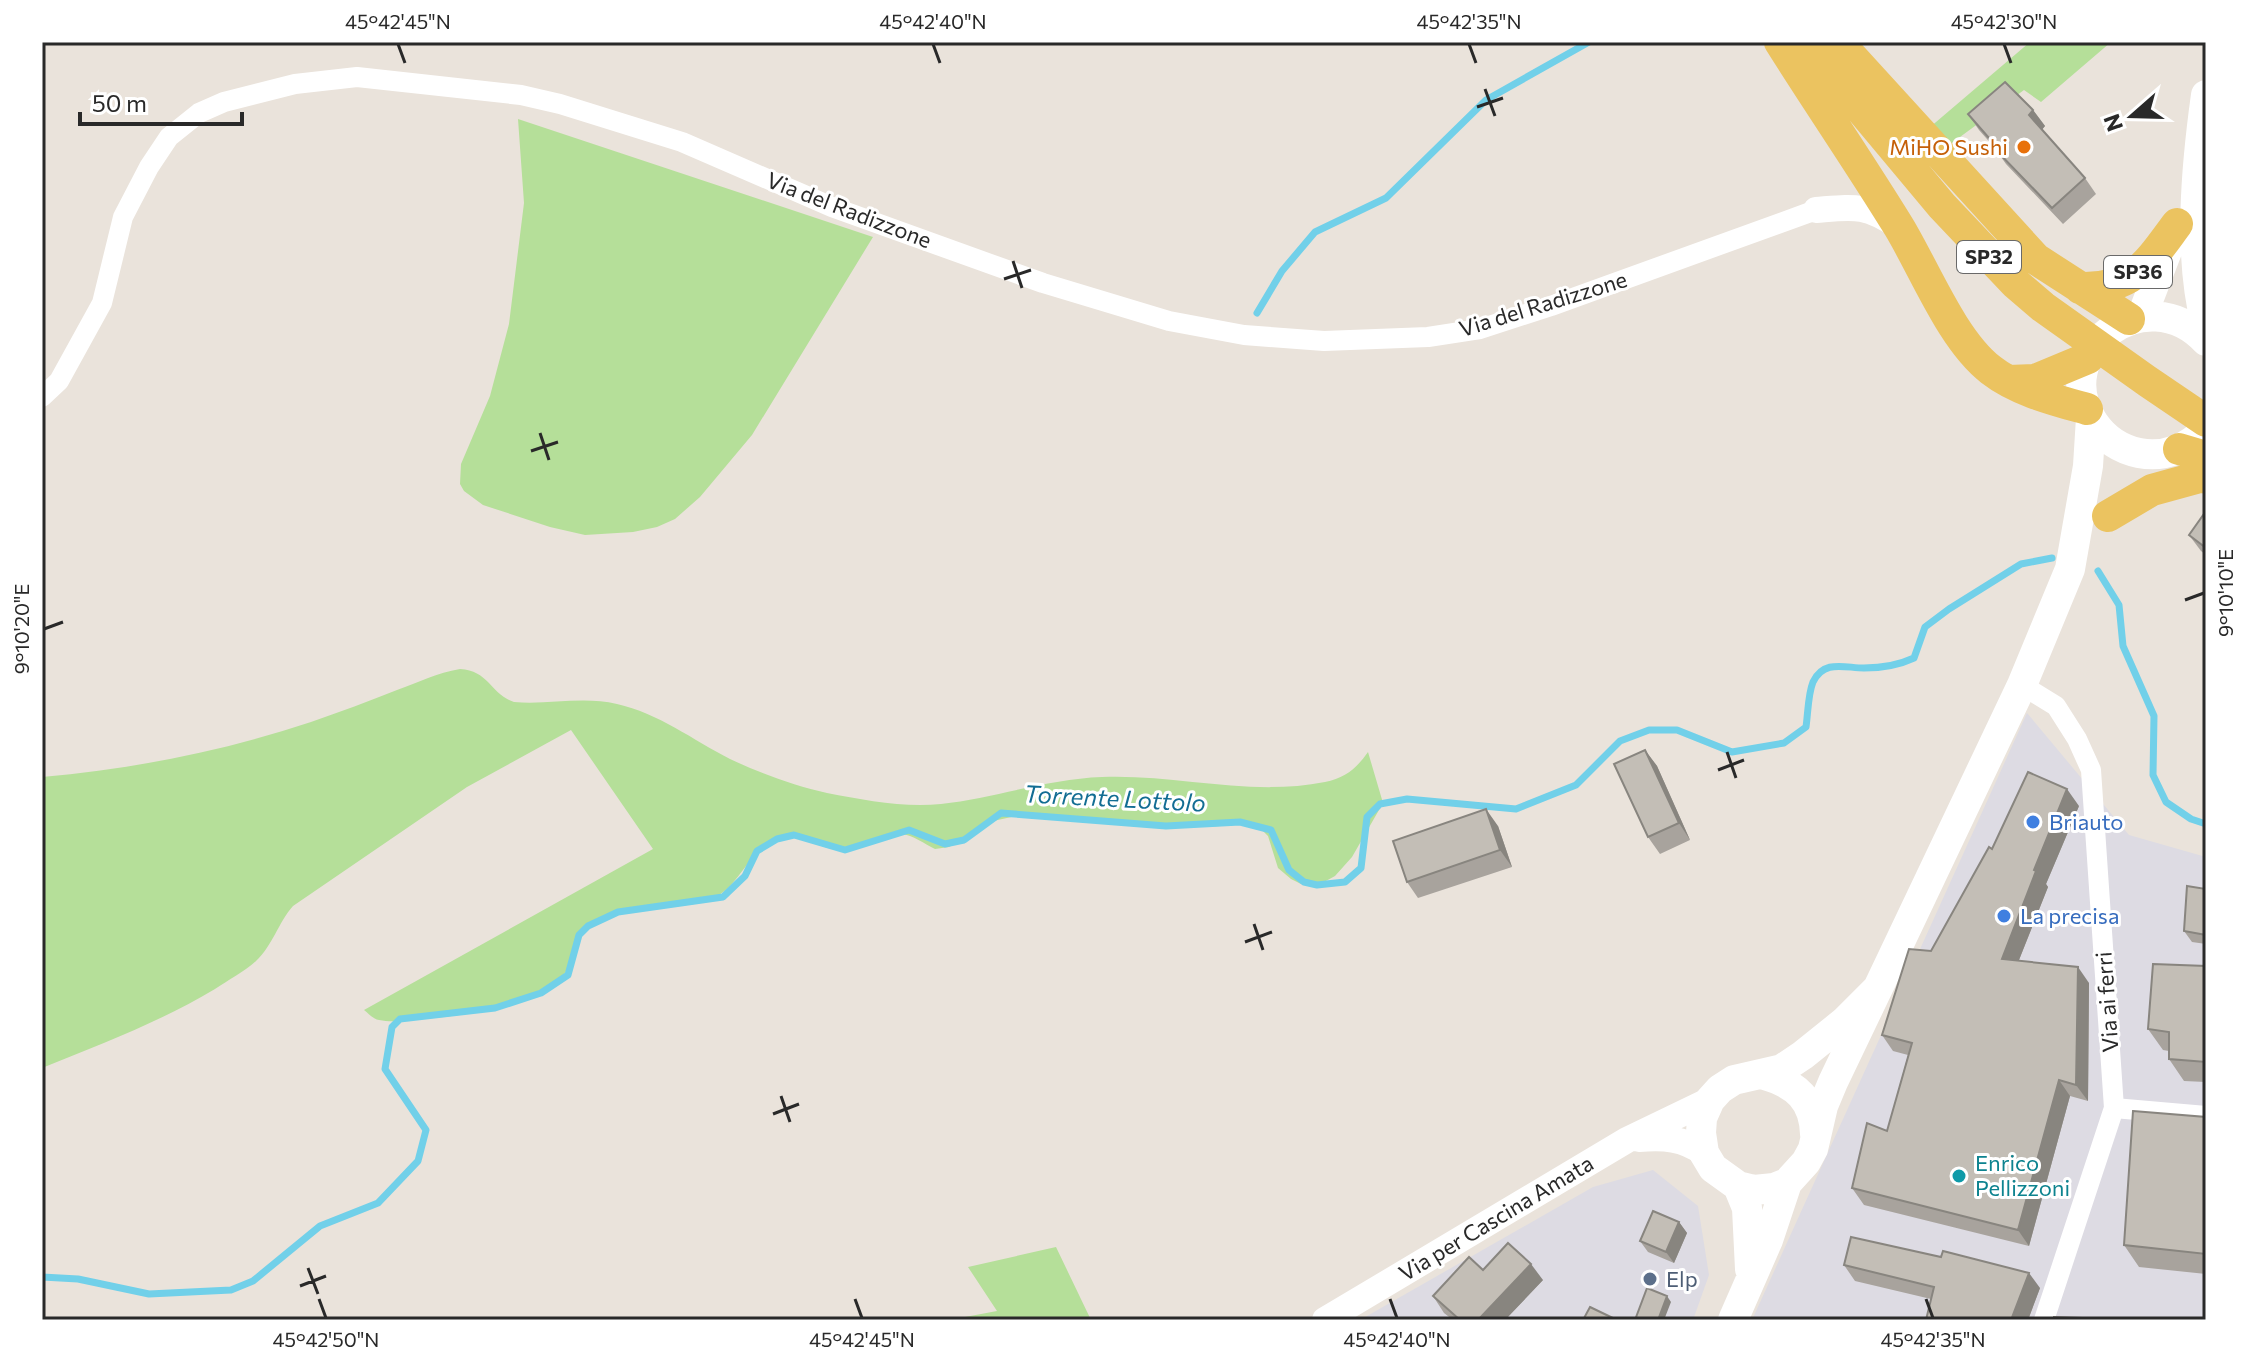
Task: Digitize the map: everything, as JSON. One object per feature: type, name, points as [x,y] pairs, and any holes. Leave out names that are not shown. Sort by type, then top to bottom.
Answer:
[{"type":"main road","points":[[1780,42],[1898,226],[1970,350],[1992,371],[2009,381],[2089,414],[2099,429],[2118,446],[2145,454],[2185,453]]},
{"type":"main road","points":[[1818,45],[2036,259],[2135,318]]},
{"type":"main road","name":"SP32","points":[[1818,45],[1942,206],[2015,283],[2043,307],[2206,421]]},
{"type":"main road","name":"SP36","points":[[2135,318],[2177,224],[2196,167],[2206,95]]},
{"type":"main road","points":[[2196,167],[2198,269],[2206,325]]},
{"type":"main road","name":"SP36","points":[[2080,288],[2102,289],[2129,279],[2149,262],[2177,224]]},
{"type":"main road","points":[[1815,1134],[1823,1106],[2022,685],[2070,569],[2088,466],[2089,414],[2083,389],[2088,358],[2105,334],[2135,318],[2160,316],[2177,320],[2206,341]]},
{"type":"main road","points":[[2009,381],[2044,377],[2088,358]]},
{"type":"main road","points":[[2070,569],[2133,486],[2185,453],[2206,429]]},
{"type":"main road","points":[[2108,516],[2152,490],[2203,476],[2206,478]]},
{"type":"main road","points":[[1787,1183],[1754,1190],[1738,1186],[1713,1168],[1704,1153],[1701,1133],[1702,1118],[1710,1100],[1734,1080],[1782,1069],[1824,1039],[1878,988]]},
{"type":"main road","points":[[1733,1320],[1751,1283],[1787,1183],[1806,1162],[1813,1149],[1815,1134],[1815,1118],[1803,1095],[1784,1080],[1765,1075]]},
{"type":"main road","points":[[1738,1186],[1747,1208],[1751,1283]]},
{"type":"street","name":"Via del Radizzone","points":[[42,397],[59,381],[102,303],[123,217],[169,137],[199,113],[224,102],[295,84],[357,77],[521,95],[560,104],[682,142],[832,207],[1043,283],[1169,321],[1244,335],[1324,341],[1428,337],[1480,329],[1816,210]]},
{"type":"street","points":[[1816,210],[1867,178]]},
{"type":"street","points":[[1816,210],[1870,209],[1898,226]]},
{"type":"street","name":"Via ai ferri","points":[[2022,685],[2056,706],[2077,739],[2091,770],[2114,1108],[2044,1320]]},
{"type":"street","name":"Via per Cascina Amata","points":[[1325,1320],[1627,1140],[1710,1100]]},
{"type":"street","points":[[2114,1108],[2206,1116]]},
{"type":"street","name":"Via per Cascina Amata","points":[[1627,1140],[1667,1137],[1695,1146],[1704,1153]]},
{"type":"shaded area","points":[[2027,713],[2129,835],[2206,857],[2206,1320],[1752,1320]]},
{"type":"shaded area","points":[[1653,1170],[1698,1206],[1709,1275],[1693,1320],[1360,1320],[1593,1187]]},
{"type":"green space","points":[[2030,42],[2111,42],[2041,102],[2024,90],[1945,148],[1929,128]]},
{"type":"green space","points":[[518,119],[873,237],[752,435],[700,497],[675,519],[657,527],[585,535],[483,505],[464,491],[460,484],[461,464],[490,396],[509,324],[524,203]]},
{"type":"green space","points":[[460,669],[478,674],[514,702],[591,701],[632,708],[765,774],[815,790],[870,801],[941,804],[1061,781],[1102,777],[1241,786],[1297,786],[1338,778],[1354,768],[1368,752],[1383,803],[1352,857],[1335,876],[1324,882],[1301,884],[1278,868],[1268,836],[1258,826],[1248,824],[1206,827],[1016,816],[984,823],[949,847],[935,849],[902,834],[845,850],[798,838],[781,838],[763,847],[727,889],[707,901],[613,915],[588,925],[579,936],[564,974],[535,995],[497,1008],[457,1015],[395,1021],[373,1017],[364,1010],[653,849],[571,730],[467,787],[293,906],[262,955],[236,976],[152,1022],[42,1068],[42,777],[144,764],[245,742]]},
{"type":"green space","points":[[1056,1247],[1091,1320],[949,1320],[997,1311],[968,1267]]},
{"type":"building","name":"MiHO Sushi","points":[[2005,82],[2033,110],[2029,115],[2085,178],[2052,208],[1994,148],[1996,146],[1968,114]]},
{"type":"building","points":[[2206,511],[2206,548],[2189,535]]},
{"type":"building","points":[[1645,750],[1679,823],[1648,837],[1614,764]]},
{"type":"building","points":[[2028,772],[2067,789],[2002,959],[2078,967],[2076,1085],[2059,1080],[2018,1230],[1852,1188],[1867,1123],[1887,1131],[1912,1043],[1882,1035],[1909,949],[1931,951],[1989,847],[1992,849]]},
{"type":"building","points":[[1486,809],[1500,850],[1407,882],[1393,841]]},
{"type":"building","points":[[2187,886],[2206,889],[2206,935],[2184,931]]},
{"type":"building","points":[[2153,964],[2206,966],[2206,1062],[2169,1059],[2169,1032],[2148,1029]]},
{"type":"building","points":[[2133,1111],[2206,1117],[2206,1254],[2124,1245]]},
{"type":"building","points":[[1653,1211],[1679,1222],[1666,1252],[1640,1241]]},
{"type":"building","points":[[1851,1237],[1941,1257],[1943,1251],[2029,1273],[2011,1320],[1926,1320],[1934,1287],[1844,1265]]},
{"type":"building","points":[[1508,1243],[1531,1264],[1478,1320],[1460,1320],[1433,1296],[1469,1257],[1483,1270]]},
{"type":"building","points":[[1647,1288],[1667,1296],[1658,1320],[1635,1320]]},
{"type":"building","points":[[1590,1307],[1617,1320],[1583,1320]]},
{"type":"building","points":[[2054,1317],[2140,1320],[2054,1320]]},
{"type":"waterway","points":[[1257,313],[1282,271],[1315,232],[1386,198],[1486,100],[1589,42]]},
{"type":"waterway","name":"Torrente Lottolo","points":[[42,1277],[78,1279],[149,1294],[231,1290],[253,1281],[320,1226],[378,1203],[418,1161],[426,1130],[385,1069],[392,1027],[400,1019],[495,1008],[541,993],[568,975],[579,935],[588,926],[618,912],[723,897],[745,876],[757,851],[777,839],[794,835],[845,850],[909,830],[945,844],[964,840],[1001,813],[1166,826],[1240,822],[1271,830],[1289,870],[1304,882],[1317,885],[1345,882],[1361,868],[1367,817],[1380,804],[1407,799],[1516,809],[1576,785],[1620,741],[1649,730],[1677,730],[1732,752],[1784,743],[1806,727],[1811,687],[1823,670],[1836,666],[1884,667],[1914,658],[1925,627],[1949,609],[2021,564],[2052,558]]},
{"type":"waterway","name":"Torrente Lottolo","points":[[2098,571],[2119,605],[2123,646],[2154,716],[2153,775],[2166,802],[2191,819],[2206,824]]},
{"type":"place","name":"MiHO Sushi","points":[[2024,147]]},
{"type":"place","name":"Briauto","points":[[2033,822]]},
{"type":"place","name":"La precisa","points":[[2004,916]]},
{"type":"place","name":"Enrico Pellizzoni","points":[[1959,1176]]},
{"type":"place","name":"Elp","points":[[1650,1279]]}]
